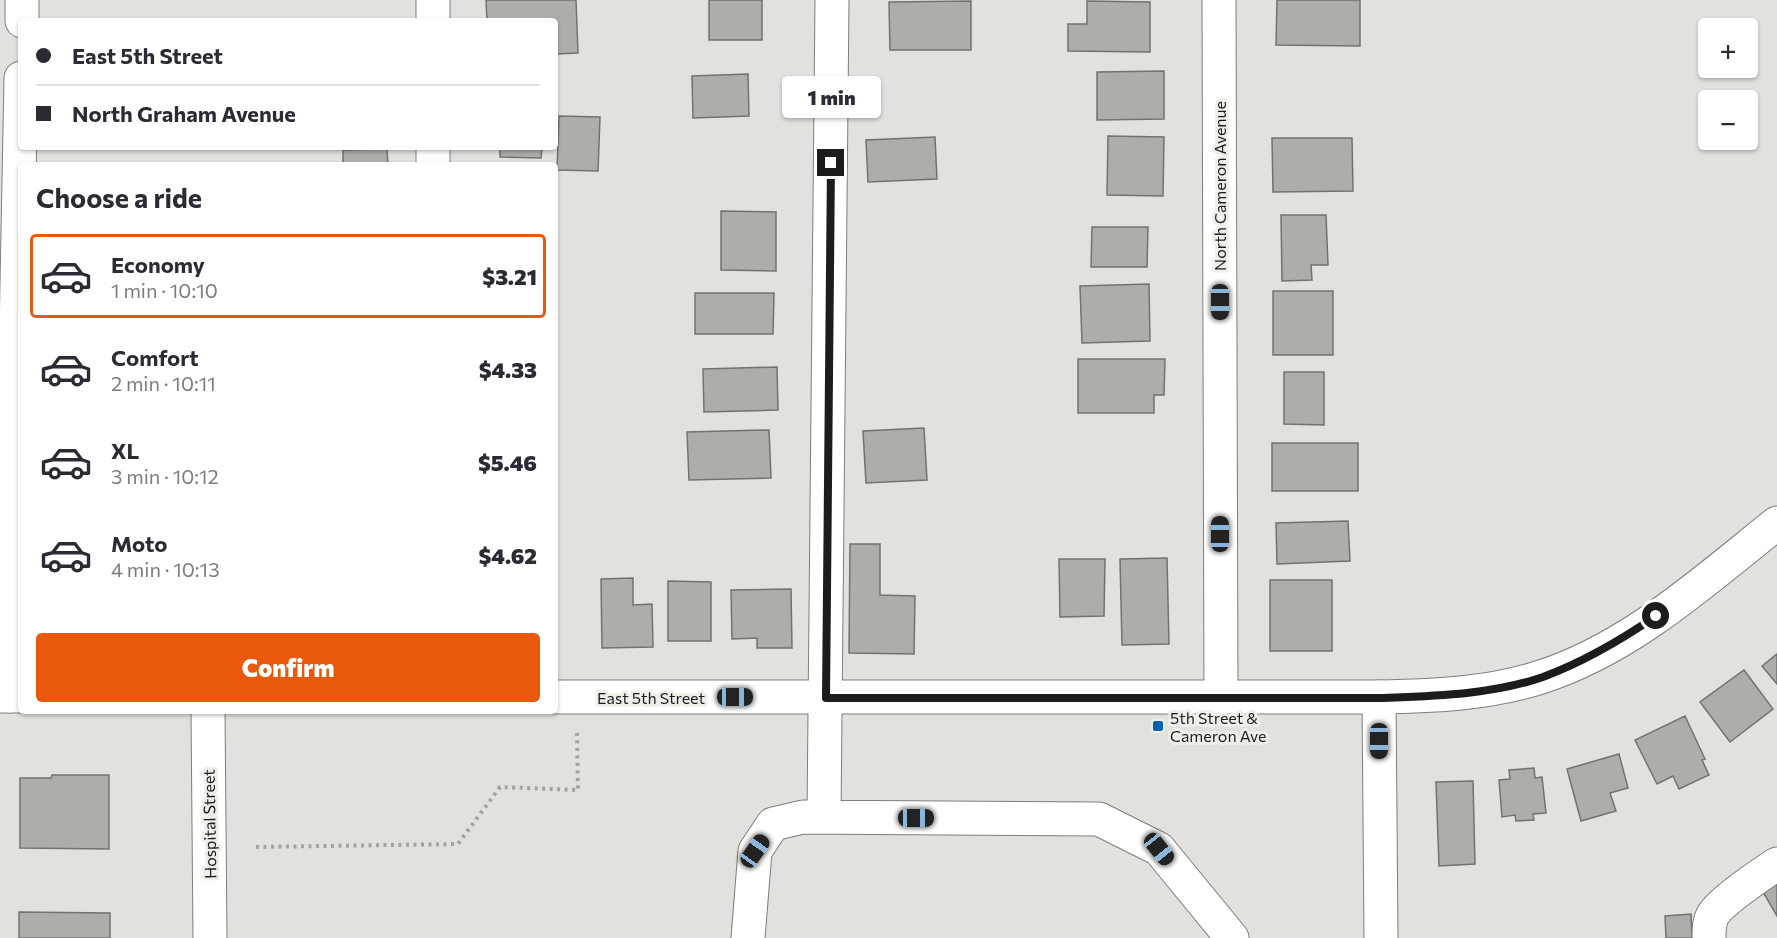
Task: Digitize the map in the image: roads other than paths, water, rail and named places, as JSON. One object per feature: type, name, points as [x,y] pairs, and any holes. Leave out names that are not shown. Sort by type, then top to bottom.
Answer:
[{"type":"street","points":[[22,0],[22,18]]},
{"type":"street","points":[[433,0],[433,18]]},
{"type":"street","points":[[824,818],[832,0]]},
{"type":"street","name":"North Cameron Avenue","points":[[1219,0],[1221,697]]},
{"type":"street","points":[[10,696],[18,247]]},
{"type":"street","name":"East 5th Street","points":[[566,697],[1379,698],[1448,694],[1503,687],[1541,677],[1580,661],[1624,638],[1673,606],[1777,523]]},
{"type":"street","points":[[1379,698],[1381,938]]},
{"type":"street","name":"Hospital Street","points":[[208,714],[210,938]]},
{"type":"street","points":[[748,938],[755,851],[773,824],[803,817],[1099,819],[1159,849],[1232,938]]},
{"type":"street","points":[[1709,938],[1709,924],[1714,912],[1777,864]]},
{"type":"place","name":"5th Street & Cameron Ave","points":[[1158,726]]}]
